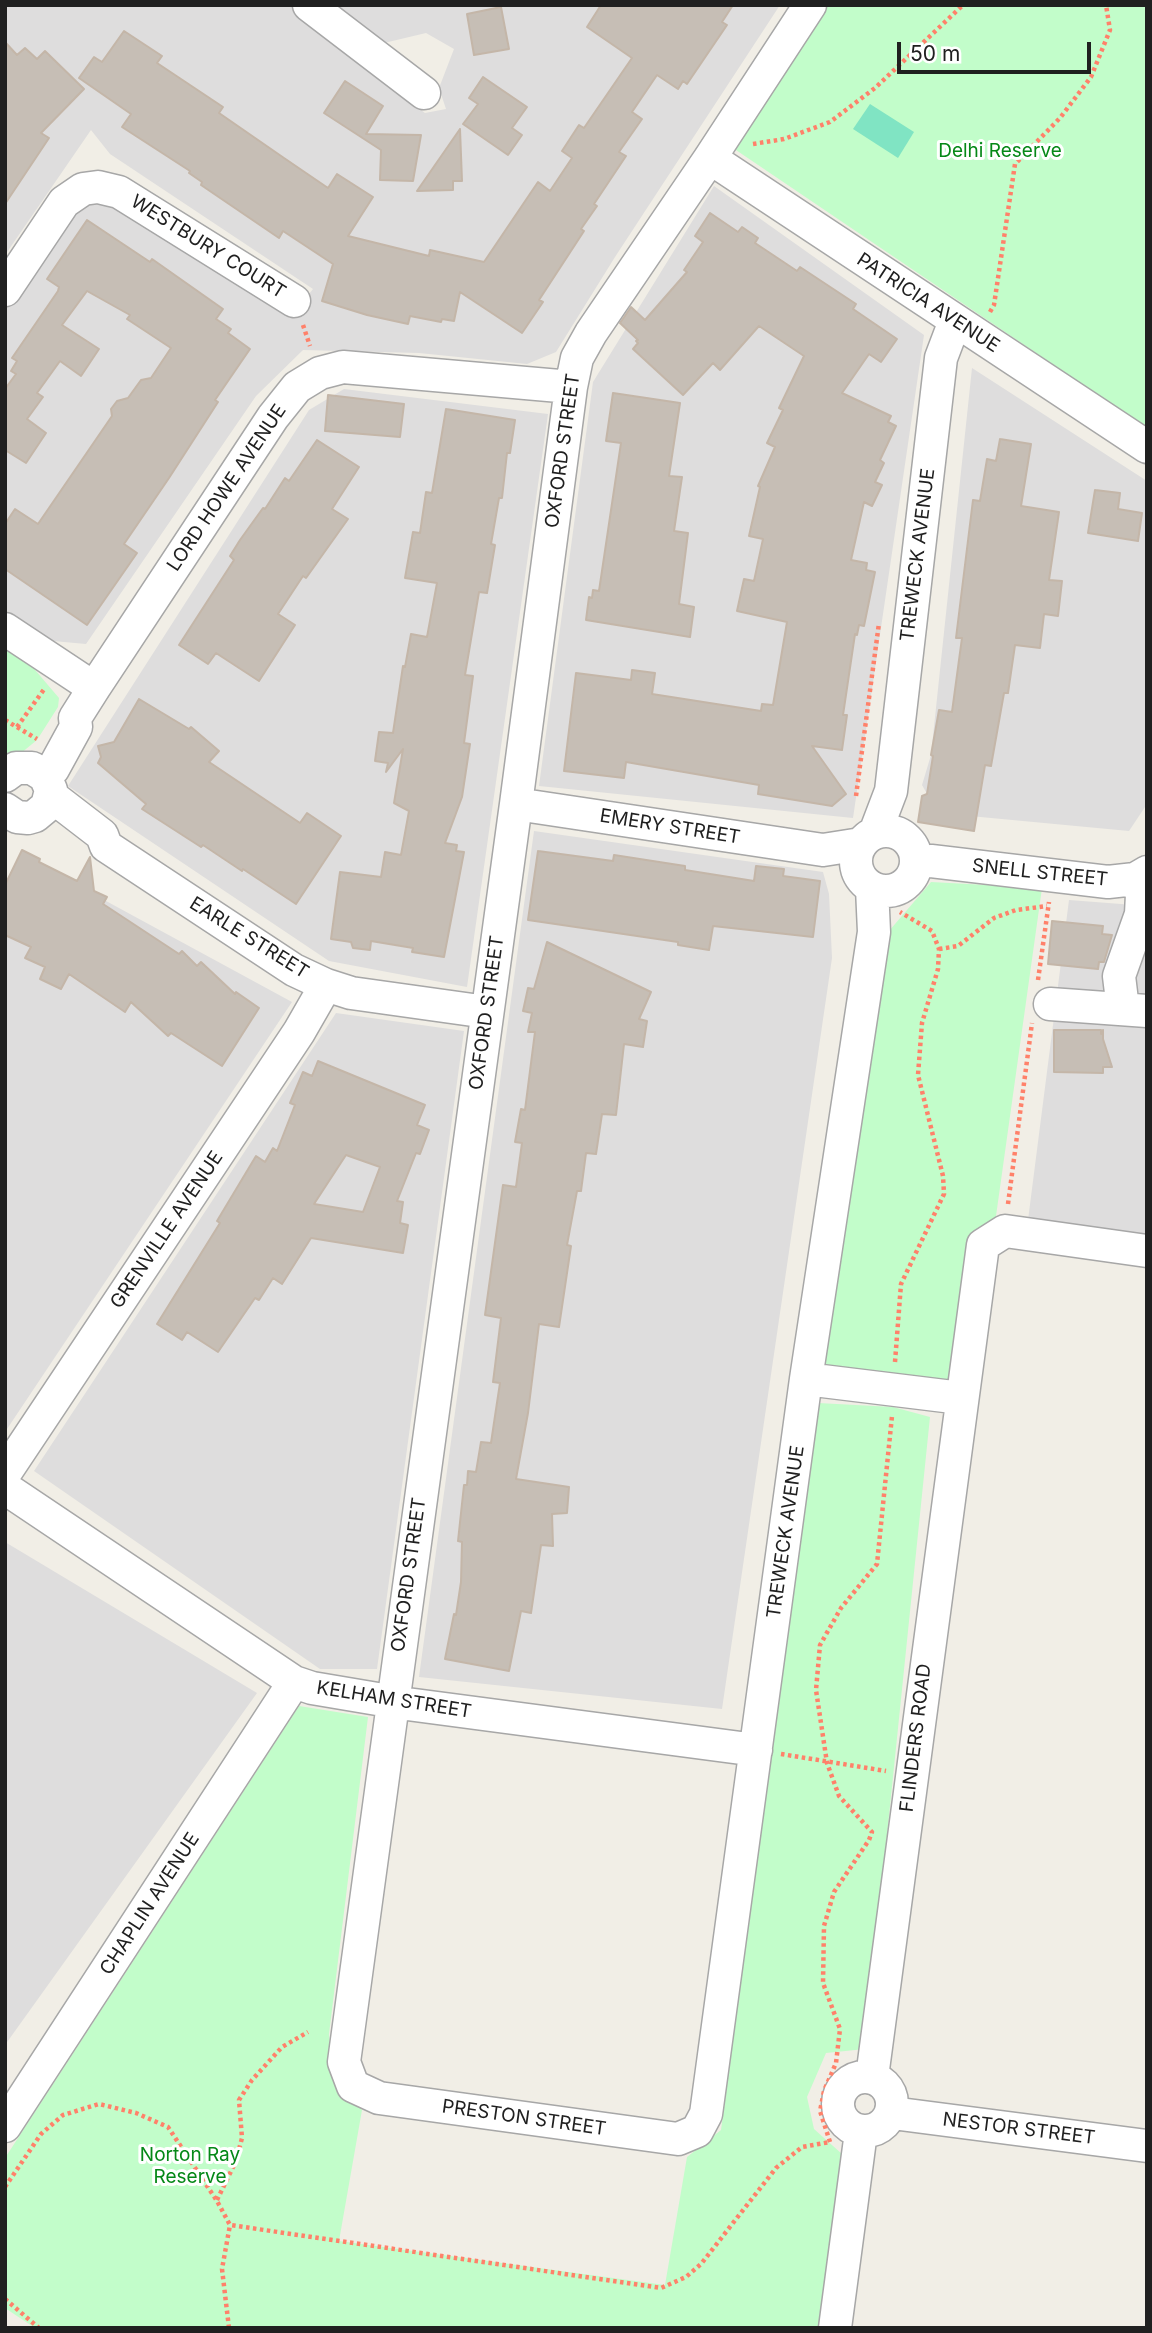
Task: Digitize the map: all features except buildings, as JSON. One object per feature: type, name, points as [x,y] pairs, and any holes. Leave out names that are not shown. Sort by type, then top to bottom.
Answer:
[{"type":"street","points":[[309,5],[424,93]]},
{"type":"street","name":"OXFORD STREET","points":[[353,2086],[344,2062],[577,358],[591,333],[721,166],[810,5]]},
{"type":"street","name":"PATRICIA AVENUE","points":[[721,166],[1147,447]]},
{"type":"street","name":"WESTBURY COURT","points":[[5,290],[64,202],[83,190],[98,187],[119,192],[294,301]]},
{"type":"street","name":"TREWECK AVENUE","points":[[697,2131],[706,2114],[806,1379],[891,791],[941,358],[954,321]]},
{"type":"street","name":"LORD HOWE AVENUE","points":[[27,793],[66,720],[75,718],[273,417],[297,387],[320,373],[354,368],[571,387]]},
{"type":"street","points":[[5,629],[94,688]]},
{"type":"street","name":"EARLE STREET","points":[[27,793],[102,835],[106,846],[294,971],[351,993],[487,1012]]},
{"type":"street","name":"EMERY STREET","points":[[516,804],[823,850],[878,875]]},
{"type":"street","name":"SNELL STREET","points":[[931,861],[1108,882],[1141,875]]},
{"type":"street","points":[[1135,1010],[1119,976],[1140,914],[1141,875]]},
{"type":"street","name":"GRENVILLE AVENUE","points":[[5,1473],[291,1043],[326,985]]},
{"type":"street","points":[[1040,1002],[1135,1010]]},
{"type":"street","name":"FLINDERS ROAD","points":[[872,2077],[983,1245],[1006,1231],[1147,1251]]},
{"type":"street","points":[[806,1379],[961,1398]]},
{"type":"street","name":"KELHAM STREET","points":[[5,1488],[294,1682],[312,1688],[392,1701],[756,1750]]},
{"type":"street","name":"CHAPLIN AVENUE","points":[[5,2126],[294,1682]]},
{"type":"street","points":[[859,2077],[872,2077],[884,2083],[892,2097],[891,2113],[881,2127],[861,2132],[843,2121],[838,2109],[839,2094],[848,2083],[859,2077]]},
{"type":"street","name":"PRESTON STREET","points":[[353,2086],[380,2098],[678,2139],[697,2131]]},
{"type":"street","name":"NESTOR STREET","points":[[891,2113],[1147,2146]]},
{"type":"street","points":[[835,2328],[861,2132]]},
{"type":"path","points":[[721,166],[749,144],[784,139],[830,122],[876,88],[963,5]]},
{"type":"path","points":[[986,319],[994,305],[1015,164],[1060,118],[1091,77],[1110,30],[1105,5]]},
{"type":"path","points":[[294,301],[320,373]]},
{"type":"path","points":[[27,793],[17,727],[61,666]]},
{"type":"path","points":[[5,720],[17,727]]},
{"type":"path","points":[[831,2150],[820,2111],[824,2091],[836,2063],[840,2029],[823,1983],[824,1926],[834,1892],[872,1832],[839,1796],[827,1763],[816,1690],[820,1644],[841,1608],[877,1564],[894,1391],[901,1284],[944,1194],[943,1176],[918,1075],[922,1023],[938,969],[939,949],[932,931],[901,912],[878,875]]},
{"type":"path","points":[[1008,1204],[1040,1002],[1047,906],[1050,899]]},
{"type":"path","points":[[939,949],[958,946],[994,918],[1016,910],[1047,906]]},
{"type":"path","points":[[756,1750],[911,1774]]},
{"type":"path","points":[[217,2200],[236,2161],[242,2137],[239,2100],[252,2080],[282,2047],[308,2032]]},
{"type":"path","points":[[5,2186],[41,2134],[63,2115],[99,2104],[136,2113],[168,2127],[217,2200],[229,2225],[222,2269],[229,2328]]},
{"type":"path","points":[[229,2225],[661,2288],[686,2277],[701,2264],[776,2168],[802,2147],[830,2142]]},
{"type":"path","points":[[5,2299],[39,2328]]},
{"type":"shaded area","points":[[5,5],[292,5],[355,52],[399,94],[425,113],[446,109],[439,88],[454,49],[426,33],[384,43],[333,5],[780,5],[556,352],[527,364],[419,353],[303,350],[256,396],[86,644],[53,641],[5,609],[5,308],[62,219],[94,196],[290,318],[313,289],[110,154],[91,130],[5,255]]},
{"type":"shaded area","points":[[714,186],[924,335],[853,818],[539,786],[593,382]]},
{"type":"shaded area","points":[[972,368],[1147,481],[1147,804],[1129,831],[938,813],[922,785],[931,755]]},
{"type":"shaded area","points":[[344,389],[548,414],[467,987],[329,961],[68,786],[309,410]]},
{"type":"shaded area","points":[[534,831],[823,872],[829,894],[832,958],[722,1709],[419,1677]]},
{"type":"shaded area","points":[[60,876],[292,1002],[5,1432],[5,906]]},
{"type":"shaded area","points":[[1069,900],[1147,906],[1147,1235],[1028,1220]]},
{"type":"shaded area","points":[[336,1013],[464,1031],[377,1669],[320,1669],[34,1471]]},
{"type":"shaded area","points":[[5,1542],[257,1693],[5,2045]]},
{"type":"green space","name":"Delhi Reserve","points":[[824,5],[1147,5],[1147,428],[730,146]]},
{"type":"green space","points":[[870,104],[914,132],[898,158],[853,129]]},
{"type":"green space","points":[[5,642],[24,657],[59,698],[58,707],[37,740],[15,758],[5,762]]},
{"type":"green space","points":[[931,882],[1042,888],[996,1216],[973,1243],[950,1382],[818,1369],[889,931]]},
{"type":"green space","name":"Norton Ray Reserve","points":[[818,1403],[893,1407],[930,1417],[865,2049],[826,2053],[807,2097],[814,2129],[842,2154],[818,2328],[35,2328],[5,2308],[5,2158],[299,1706],[368,1717],[329,2034],[333,2077],[362,2110],[339,2241],[665,2285],[687,2157],[721,2130]]}]
